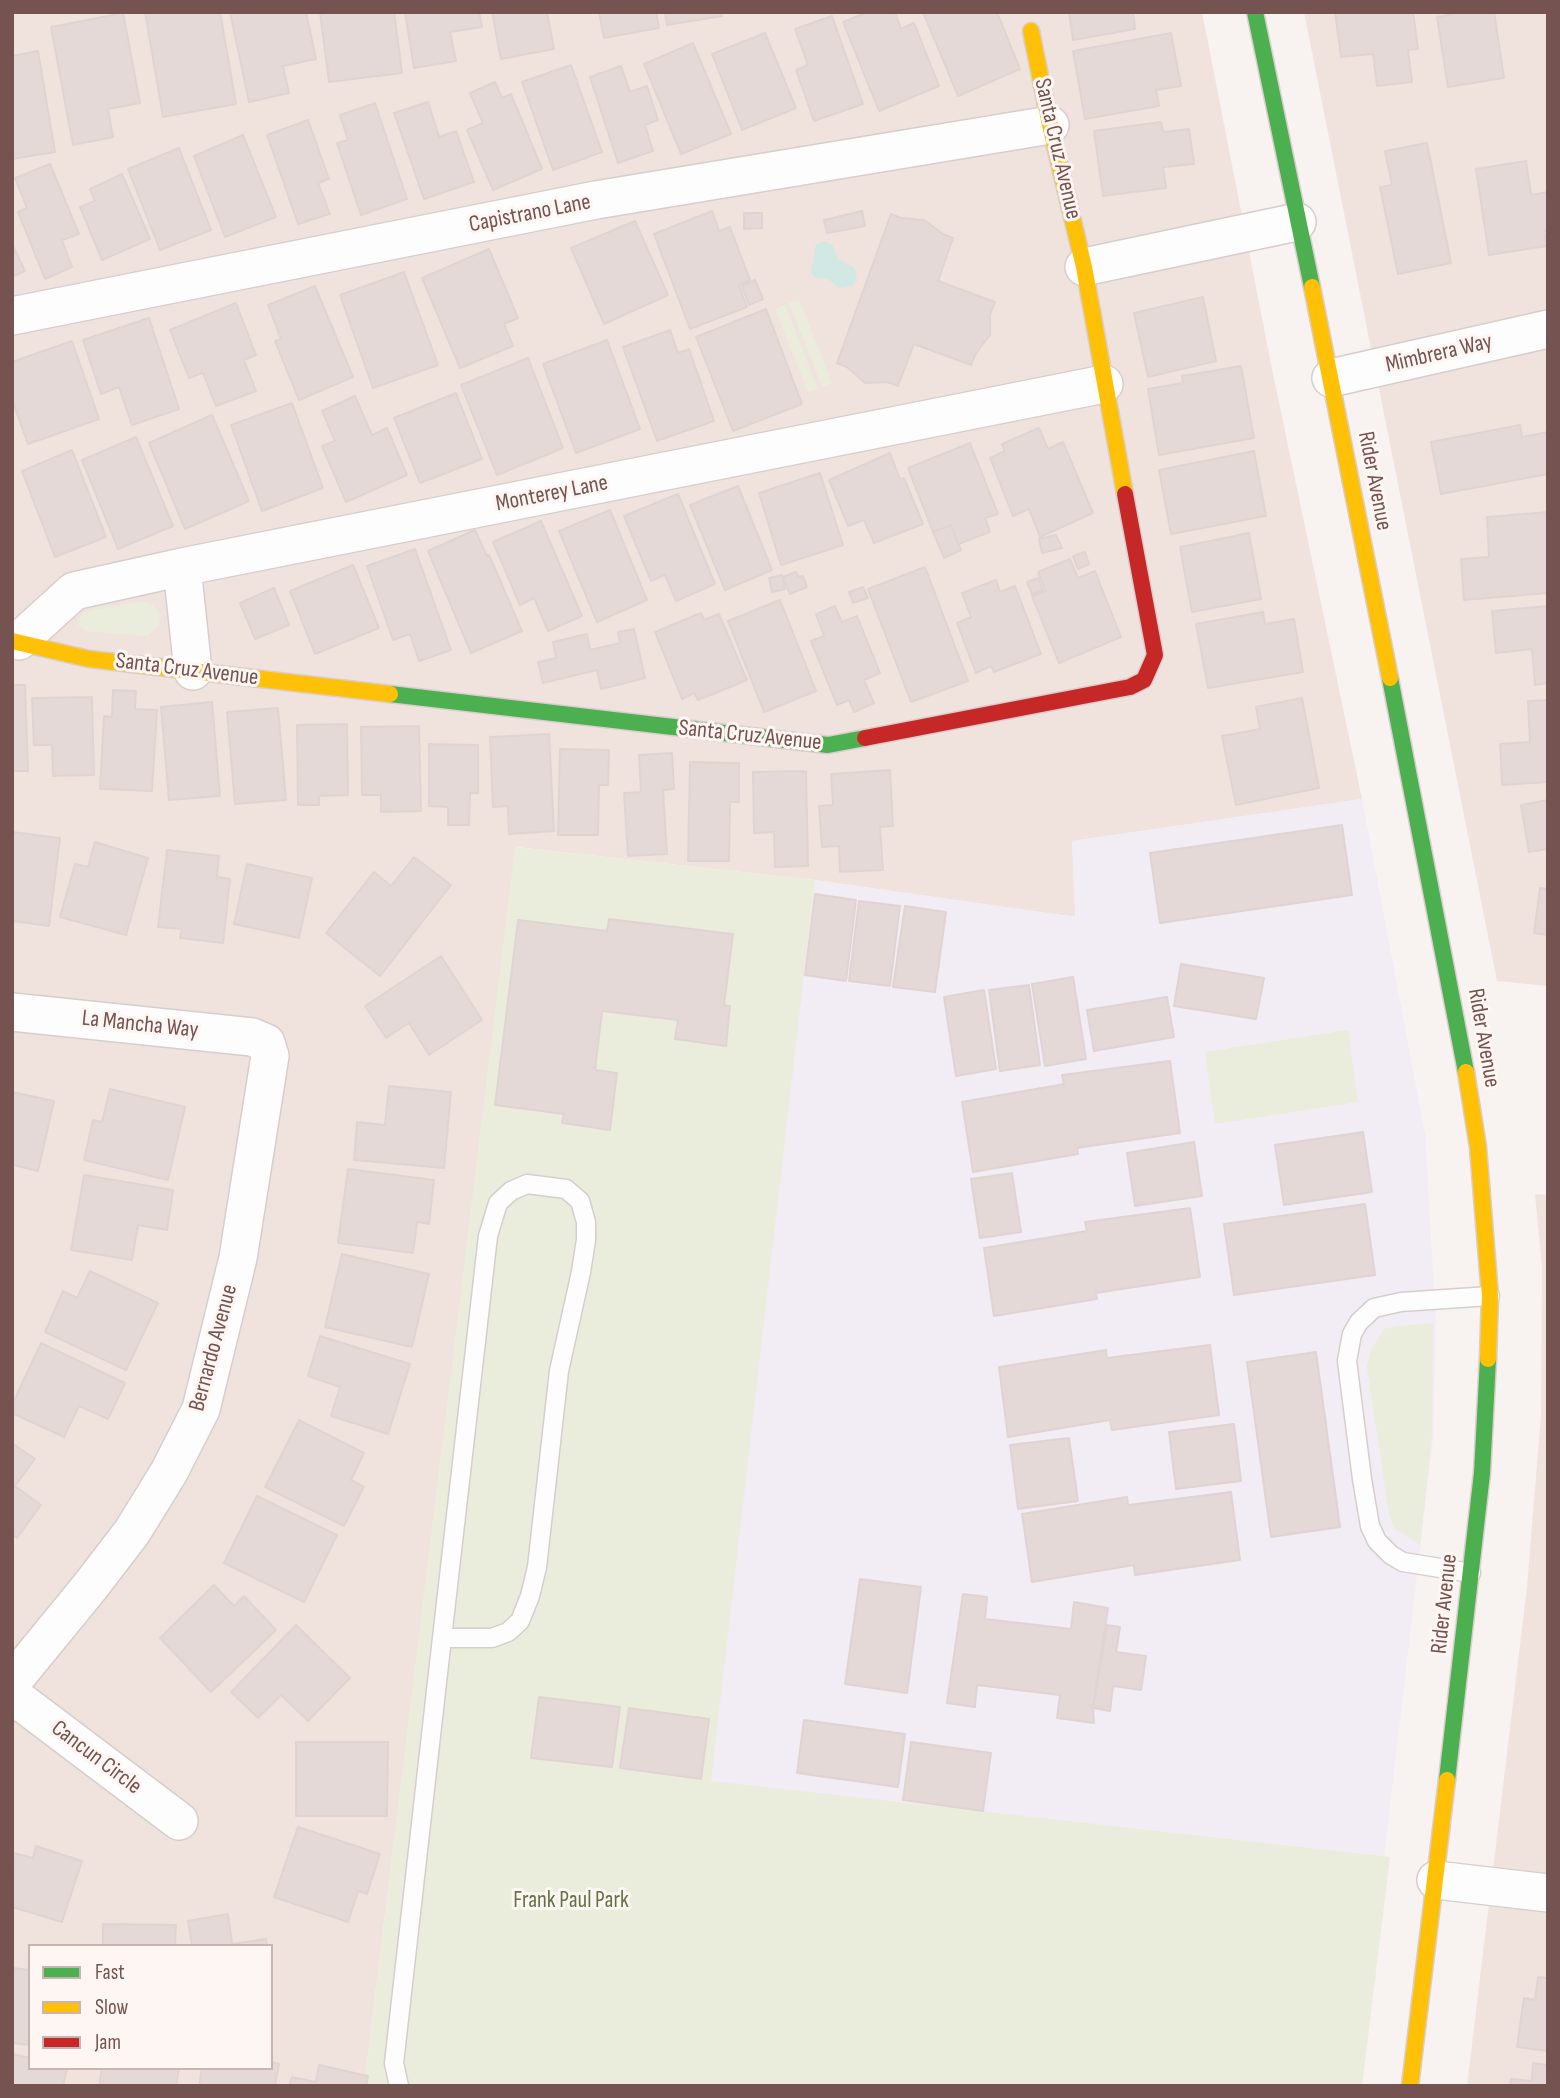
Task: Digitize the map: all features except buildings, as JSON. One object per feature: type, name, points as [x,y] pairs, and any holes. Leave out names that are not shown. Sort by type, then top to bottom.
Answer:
[{"type":"street","name":"Rider Avenue","points":[[1255,12],[1331,378],[1458,1025],[1478,1147],[1490,1296],[1487,1403],[1471,1573],[1410,2086]]},
{"type":"street","name":"Santa Cruz Avenue","points":[[15,630],[89,659],[828,745],[1130,687],[1144,680],[1155,655],[1084,267],[1031,31]]},
{"type":"street","name":"Capistrano Lane","points":[[12,316],[596,201],[1050,125]]},
{"type":"street","points":[[1084,267],[1297,222]]},
{"type":"street","name":"Mimbrera Way","points":[[1331,378],[1548,329]]},
{"type":"street","name":"Monterey Lane","points":[[15,630],[74,591],[182,567],[1104,384]]},
{"type":"street","points":[[182,567],[194,671]]},
{"type":"street","name":"La Mancha Way","points":[[12,1012],[252,1037],[266,1043]]},
{"type":"street","name":"Bernardo Avenue","points":[[12,1682],[132,1532],[169,1472],[201,1409],[239,1258],[271,1056],[266,1043]]},
{"type":"street","name":"Cancun Circle","points":[[12,1695],[179,1821]]},
{"type":"street","points":[[1436,1880],[1548,1894]]},
{"type":"lane","points":[[399,2086],[394,2063],[442,1638],[488,1236],[498,1203],[511,1191],[527,1184],[566,1189],[580,1202],[586,1222],[582,1272],[559,1371],[537,1567],[530,1596],[520,1620],[508,1632],[492,1638],[442,1638]]},
{"type":"lane","points":[[1471,1573],[1403,1562],[1377,1541],[1370,1526],[1364,1491],[1347,1361],[1352,1334],[1359,1322],[1374,1308],[1401,1302],[1490,1296]]},
{"type":"shaded area","points":[[12,12],[1202,12],[1272,369],[1362,799],[1072,841],[1076,917],[815,880],[516,847],[364,2086],[12,2086]]},
{"type":"shaded area","points":[[1304,12],[1548,12],[1548,986],[1497,981]]},
{"type":"shaded area","points":[[825,241],[833,246],[838,259],[855,268],[857,280],[851,286],[839,288],[828,279],[817,278],[812,274],[815,246]]},
{"type":"shaded area","points":[[1362,799],[1425,1134],[1436,1323],[1433,1438],[1384,1857],[710,1782],[815,880],[1075,917],[1072,841]]},
{"type":"shaded area","points":[[1535,1194],[1548,1195],[1548,2086],[1467,2086],[1527,1587],[1541,1415],[1542,1268]]},
{"type":"green space","points":[[799,300],[832,383],[822,387],[789,303]]},
{"type":"green space","points":[[785,305],[818,389],[808,392],[775,309]]},
{"type":"green space","points":[[141,601],[153,605],[161,615],[158,627],[148,636],[85,631],[78,625],[77,621],[85,612]]},
{"type":"green space","name":"Frank Paul Park","points":[[515,847],[815,880],[711,1781],[1390,1857],[1362,2086],[364,2086]]},
{"type":"green space","points":[[1348,1030],[1358,1102],[1215,1124],[1205,1052]]},
{"type":"green space","points":[[1433,1323],[1432,1436],[1420,1545],[1394,1528],[1389,1514],[1367,1367],[1370,1352],[1384,1329]]},
{"type":"traffic: fast","points":[[1255,12],[1312,287]]},
{"type":"traffic: fast","points":[[1390,678],[1466,1072]]},
{"type":"traffic: fast","points":[[390,694],[828,745],[865,738]]},
{"type":"traffic: fast","points":[[1447,1780],[1482,1473],[1488,1359]]},
{"type":"traffic: slow","points":[[1031,31],[1084,267],[1125,494]]},
{"type":"traffic: slow","points":[[1312,287],[1390,678]]},
{"type":"traffic: slow","points":[[12,641],[89,659],[390,694]]},
{"type":"traffic: slow","points":[[1466,1072],[1478,1147],[1490,1296],[1488,1359]]},
{"type":"traffic: slow","points":[[1410,2086],[1447,1780]]},
{"type":"traffic: jam","points":[[865,738],[1130,687],[1144,680],[1155,655],[1125,494]]}]
